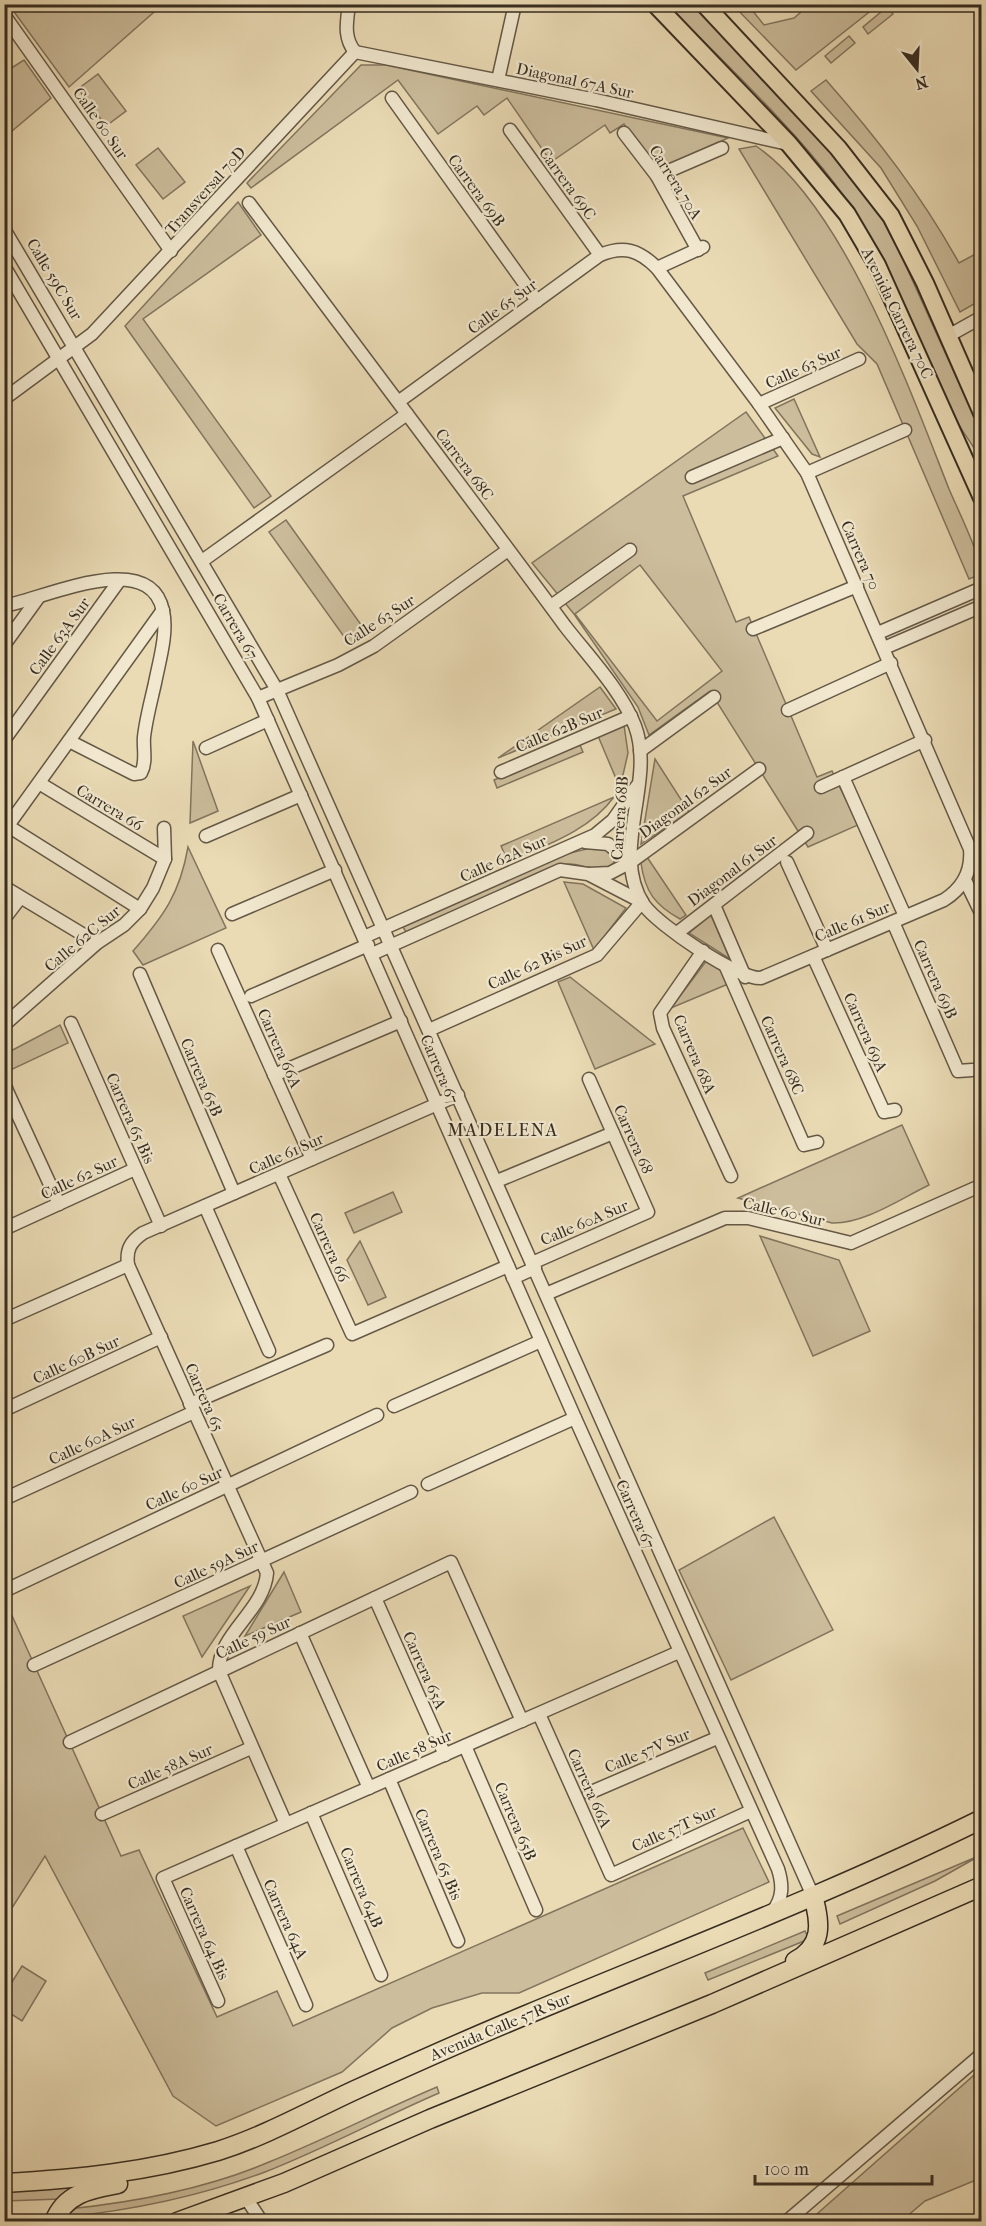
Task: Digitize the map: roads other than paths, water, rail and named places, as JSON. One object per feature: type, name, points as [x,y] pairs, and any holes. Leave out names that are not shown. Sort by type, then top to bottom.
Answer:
[{"type":"highway","points":[[905,1857],[981,1805]]},
{"type":"highway","name":"Avenida Calle 57R Sur","points":[[4,2183],[93,2176],[183,2160],[236,2145],[430,2055],[905,1857],[981,1819]]},
{"type":"highway","points":[[177,2222],[246,2198],[430,2119],[578,2060],[981,1886]]},
{"type":"highway","points":[[578,2060],[594,2047],[615,2036],[803,1956],[816,1942],[820,1929],[813,1896]]},
{"type":"highway","points":[[54,2222],[65,2203],[77,2194],[183,2171],[247,2152],[277,2137],[313,2110]]},
{"type":"main road","name":"Avenida Carrera 70C","points":[[655,4],[789,144],[833,194],[877,266],[977,481],[981,498]]},
{"type":"main road","name":"Avenida Carrera 70C","points":[[704,4],[858,171],[891,216],[981,412]]},
{"type":"street","points":[[349,4],[347,39],[355,51]]},
{"type":"street","points":[[498,80],[515,4]]},
{"type":"street","name":"Calle 60 Sur","points":[[4,15],[171,251]]},
{"type":"street","name":"Diagonal 67A Sur","points":[[355,51],[789,144]]},
{"type":"street","name":"Transversal 70D","points":[[4,399],[77,347],[129,297],[355,51]]},
{"type":"street","name":"Carrera 69B","points":[[392,98],[537,301]]},
{"type":"street","name":"Carrera 69C","points":[[510,130],[600,255]]},
{"type":"street","name":"Carrera 70A","points":[[624,132],[657,176],[701,249],[657,268]]},
{"type":"street","points":[[657,176],[722,148]]},
{"type":"street","name":"Carrera 68C","points":[[249,203],[631,716],[640,751]]},
{"type":"street","name":"Calle 59C Sur","points":[[4,229],[77,347]]},
{"type":"street","name":"Calle 65 Sur","points":[[398,402],[600,255],[610,250],[630,249]]},
{"type":"street","name":"Carrera 70","points":[[630,249],[646,257],[657,268],[759,404],[807,474],[925,740],[970,849],[970,863],[965,880]]},
{"type":"street","points":[[4,266],[60,360]]},
{"type":"street","points":[[948,336],[981,317]]},
{"type":"street","name":"Carrera 67","points":[[77,347],[277,690],[813,1896]]},
{"type":"street","name":"Calle 63 Sur","points":[[759,404],[860,359]]},
{"type":"street","name":"Carrera 67","points":[[60,360],[258,698],[781,1880],[781,1898],[773,1911]]},
{"type":"street","points":[[202,561],[407,414]]},
{"type":"street","points":[[807,474],[905,430]]},
{"type":"street","points":[[692,477],[783,438]]},
{"type":"street","name":"Calle 63 Sur","points":[[258,698],[338,665],[374,646],[508,550]]},
{"type":"street","points":[[551,606],[630,550]]},
{"type":"street","points":[[4,606],[94,581],[132,579],[145,584],[153,592],[163,610],[161,650],[144,737],[145,767],[141,772],[134,774],[69,741]]},
{"type":"street","name":"Calle 63A Sur","points":[[4,740],[119,581]]},
{"type":"street","points":[[753,629],[857,586]]},
{"type":"street","points":[[878,633],[981,588]]},
{"type":"street","points":[[4,645],[38,598]]},
{"type":"street","points":[[884,648],[981,606]]},
{"type":"street","points":[[140,909],[6,829],[163,610]]},
{"type":"street","points":[[788,710],[891,663]]},
{"type":"street","points":[[640,751],[714,696]]},
{"type":"street","name":"Calle 62B Sur","points":[[501,771],[631,716]]},
{"type":"street","points":[[206,748],[268,720]]},
{"type":"street","points":[[821,787],[925,740]]},
{"type":"street","name":"Carrera 68B","points":[[640,751],[631,862],[642,902],[654,916],[676,933],[745,977]]},
{"type":"street","name":"Diagonal 62 Sur","points":[[588,874],[610,873],[631,862],[759,769]]},
{"type":"street","points":[[843,777],[905,916]]},
{"type":"street","name":"Carrera 66","points":[[39,783],[165,859]]},
{"type":"street","name":"Calle 62A Sur","points":[[368,946],[384,928],[581,842],[613,820],[638,785]]},
{"type":"street","points":[[207,836],[301,795]]},
{"type":"street","name":"Calle 62C Sur","points":[[4,1025],[97,943],[124,925],[140,909],[153,888],[165,859],[164,828]]},
{"type":"street","name":"Diagonal 61 Sur","points":[[676,933],[807,833]]},
{"type":"street","name":"Diagonal 62 Sur","points":[[581,842],[608,844],[631,862]]},
{"type":"street","points":[[787,862],[826,950]]},
{"type":"street","points":[[232,914],[335,870]]},
{"type":"street","name":"Calle 62A Sur","points":[[251,996],[368,946],[392,945],[550,873],[570,870],[588,874],[642,902]]},
{"type":"street","points":[[965,880],[976,891],[981,915]]},
{"type":"street","name":"Calle 61 Sur","points":[[745,977],[761,978],[944,900],[965,880]]},
{"type":"street","points":[[4,887],[97,943]]},
{"type":"street","points":[[4,919],[20,897]]},
{"type":"street","name":"Calle 62 Bis Sur","points":[[429,1030],[597,955],[642,902]]},
{"type":"street","points":[[714,904],[745,977]]},
{"type":"street","name":"Carrera 69B","points":[[893,922],[958,1071],[972,1070]]},
{"type":"street","name":"Carrera 66A","points":[[218,950],[312,1159]]},
{"type":"street","name":"Carrera 68A","points":[[703,951],[660,1013],[663,1028],[731,1176]]},
{"type":"street","name":"Carrera 69A","points":[[813,956],[884,1112],[895,1110]]},
{"type":"street","name":"Carrera 68C","points":[[726,967],[804,1145],[817,1142]]},
{"type":"street","name":"Carrera 65B","points":[[140,974],[234,1193]]},
{"type":"street","points":[[274,1075],[401,1021]]},
{"type":"street","name":"Carrera 65 Bis","points":[[71,1023],[161,1226]]},
{"type":"street","name":"Carrera 68","points":[[589,1079],[648,1212]]},
{"type":"street","points":[[7,1090],[58,1204]]},
{"type":"street","name":"Calle 61 Sur","points":[[130,1245],[143,1233],[458,1095]]},
{"type":"street","points":[[496,1182],[613,1133]]},
{"type":"street","name":"Calle 62 Sur","points":[[4,1229],[135,1169]]},
{"type":"street","name":"Carrera 66","points":[[279,1174],[352,1334],[508,1266]]},
{"type":"street","name":"Calle 60 Sur","points":[[546,1294],[725,1218],[748,1218],[851,1243],[981,1185]]},
{"type":"street","points":[[205,1206],[269,1351]]},
{"type":"street","name":"Calle 60A Sur","points":[[513,1278],[648,1212]]},
{"type":"street","name":"Carrera 65","points":[[130,1245],[127,1256],[128,1265],[262,1561]]},
{"type":"street","points":[[4,1320],[128,1265]]},
{"type":"street","name":"Calle 60B Sur","points":[[4,1410],[160,1337]]},
{"type":"street","points":[[394,1406],[541,1341]]},
{"type":"street","name":"Calle 60A Sur","points":[[4,1498],[327,1345]]},
{"type":"street","name":"Calle 60 Sur","points":[[4,1591],[377,1415]]},
{"type":"street","points":[[428,1484],[575,1418]]},
{"type":"street","name":"Calle 59A Sur","points":[[34,1665],[411,1492]]},
{"type":"street","points":[[262,1561],[267,1573],[266,1582],[255,1604],[221,1654],[219,1671],[286,1824]]},
{"type":"street","name":"Calle 59 Sur","points":[[69,1742],[451,1562],[522,1721]]},
{"type":"street","name":"Carrera 65A","points":[[375,1598],[445,1755]]},
{"type":"street","points":[[300,1634],[369,1788]]},
{"type":"street","name":"Calle 58 Sur","points":[[163,1878],[679,1652]]},
{"type":"street","name":"Carrera 66A","points":[[539,1714],[611,1875]]},
{"type":"street","name":"Calle 57V Sur","points":[[589,1793],[717,1738]]},
{"type":"street","name":"Carrera 65B","points":[[465,1746],[536,1910]]},
{"type":"street","name":"Calle 58A Sur","points":[[102,1814],[251,1748]]},
{"type":"street","name":"Carrera 65 Bis","points":[[389,1779],[458,1941]]},
{"type":"street","name":"Calle 57T Sur","points":[[611,1875],[751,1812]]},
{"type":"street","name":"Carrera 64B","points":[[311,1813],[381,1975]]},
{"type":"street","name":"Carrera 64A","points":[[236,1846],[306,2006]]},
{"type":"street","name":"Carrera 64 Bis","points":[[163,1878],[218,2001]]},
{"type":"street","points":[[786,2222],[981,2054]]},
{"type":"street","points":[[246,2198],[262,2222]]},
{"type":"district","name":"MADELENA","points":[[503,1130]]}]
